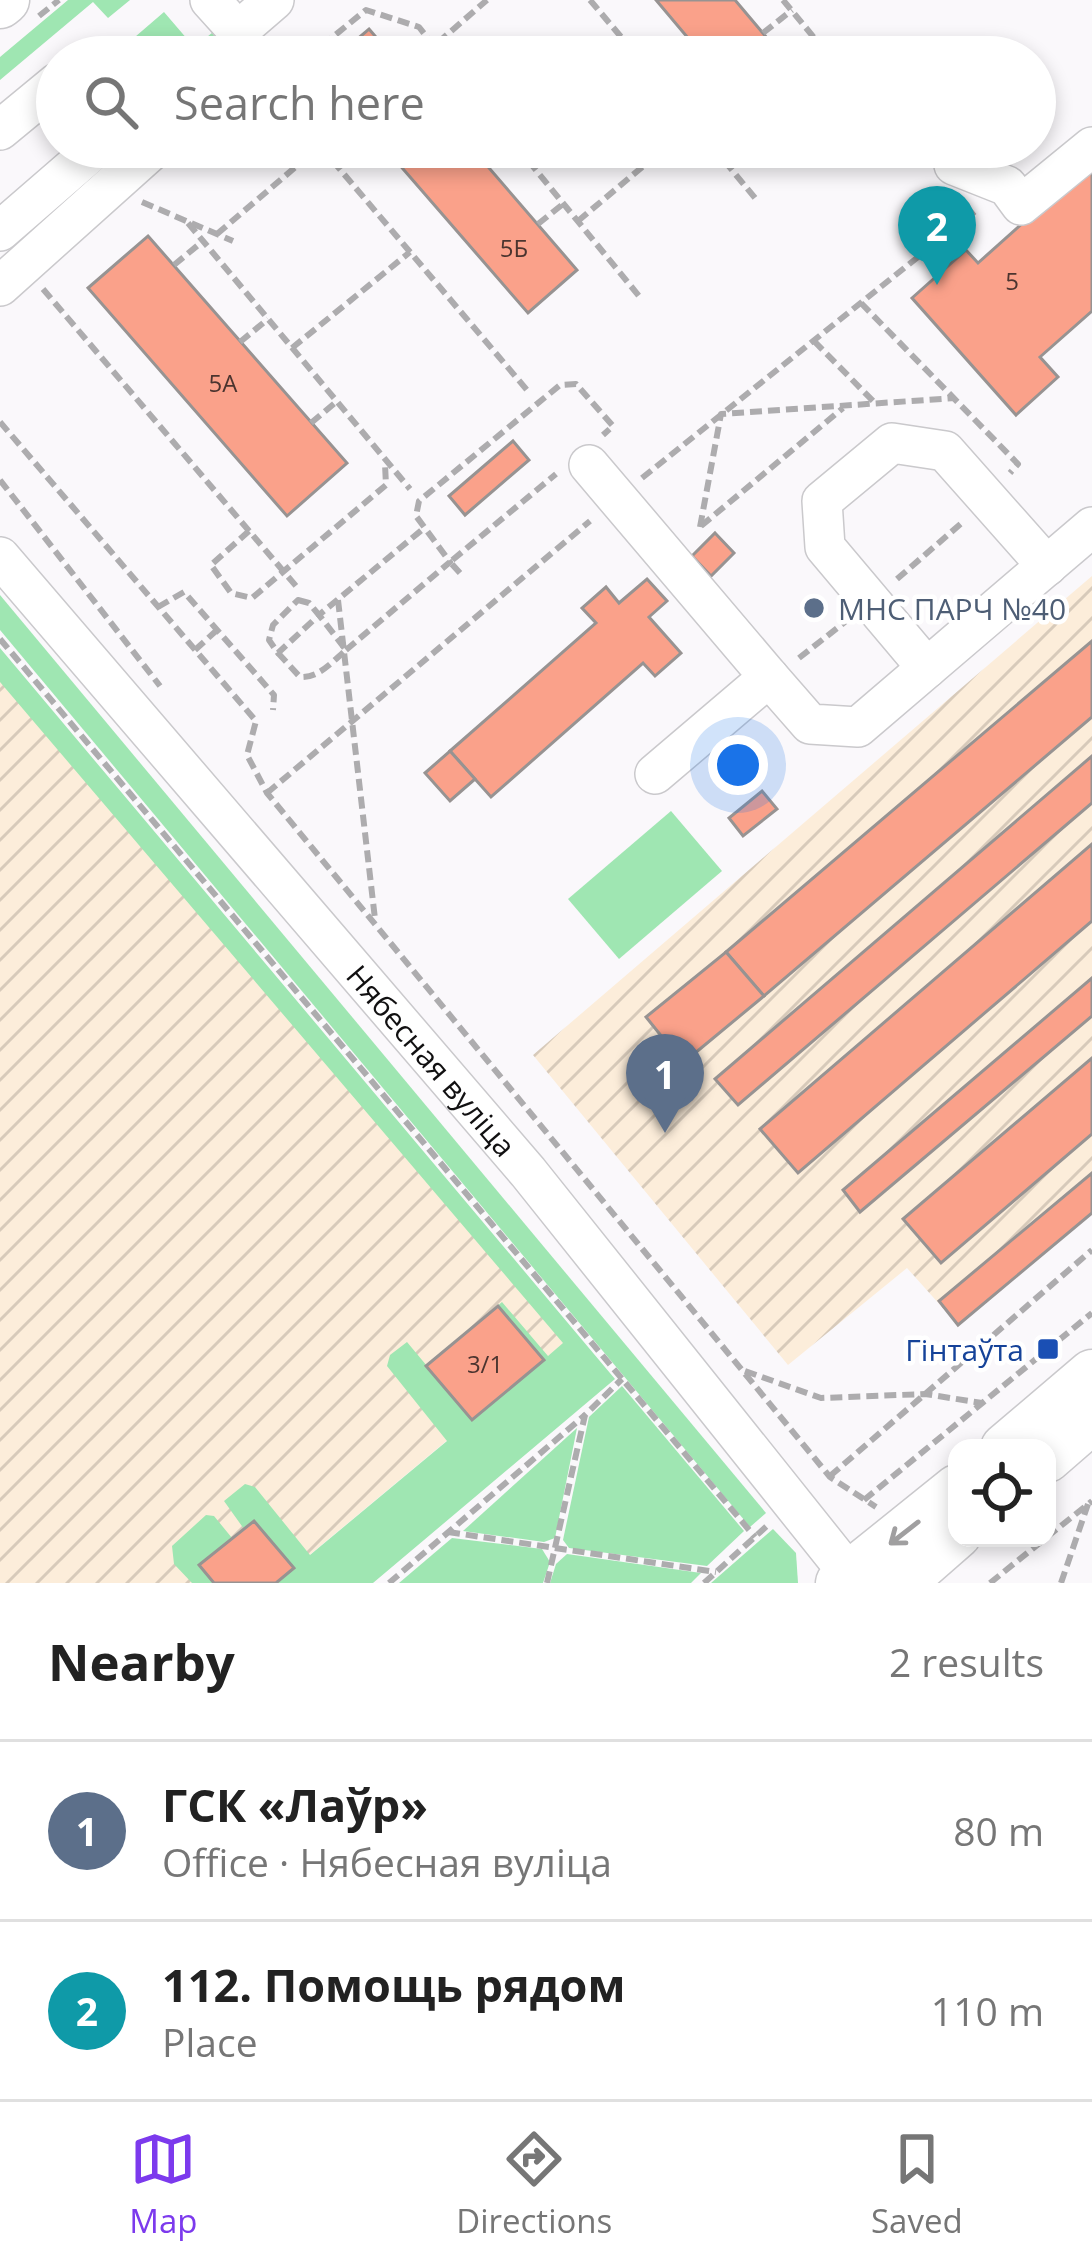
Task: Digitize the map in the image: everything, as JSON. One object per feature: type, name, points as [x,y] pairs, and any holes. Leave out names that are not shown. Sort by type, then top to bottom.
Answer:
[{"type":"main road","points":[[1016,1439],[1092,1374]]},
{"type":"main road","points":[[1056,1450],[1092,1420]]},
{"type":"main road","points":[[849,1580],[948,1497]]},
{"type":"main road","points":[[902,1583],[948,1542]]},
{"type":"street","points":[[210,0],[235,36]]},
{"type":"street","points":[[247,36],[274,0]]},
{"type":"street","points":[[0,130],[36,100]]},
{"type":"street","points":[[961,168],[1006,186],[1021,205],[1092,147]]},
{"type":"street","points":[[0,231],[74,168]]},
{"type":"street","points":[[0,286],[135,168]]},
{"type":"street","points":[[927,668],[825,547],[822,501],[892,442],[945,452],[1047,566]]},
{"type":"street","points":[[581,459],[810,724],[858,727],[1092,527]]},
{"type":"street","name":"Нябесная вуліца","points":[[0,556],[528,1172],[849,1580]]},
{"type":"street","points":[[655,774],[771,678]]},
{"type":"path","points":[[446,36],[487,0]]},
{"type":"path","points":[[590,0],[620,36]]},
{"type":"path","points":[[783,0],[813,36]]},
{"type":"path","points":[[333,36],[365,10],[419,27],[426,36]]},
{"type":"path","points":[[763,33],[792,10]]},
{"type":"path","points":[[217,234],[296,168]]},
{"type":"path","points":[[339,168],[527,390]]},
{"type":"path","points":[[535,168],[639,296]]},
{"type":"path","points":[[578,221],[641,168]]},
{"type":"path","points":[[730,168],[755,197]]},
{"type":"path","points":[[137,200],[232,241]]},
{"type":"path","points":[[538,224],[563,203]]},
{"type":"path","points":[[185,220],[410,490]]},
{"type":"path","points":[[174,266],[203,242]]},
{"type":"path","points":[[292,348],[410,252]]},
{"type":"path","points":[[57,272],[40,286],[296,586]]},
{"type":"path","points":[[771,678],[871,602],[986,502],[1018,464],[861,303]]},
{"type":"path","points":[[240,342],[268,319]]},
{"type":"path","points":[[814,340],[875,404]]},
{"type":"path","points":[[346,650],[319,615],[298,600],[283,611],[268,640],[301,676],[312,677],[346,650],[450,562],[581,459],[613,426],[576,384],[560,385],[419,501],[416,516],[424,529],[450,562],[460,573]]},
{"type":"path","points":[[700,526],[721,414],[956,398]]},
{"type":"path","points":[[311,423],[337,402]]},
{"type":"path","points":[[666,555],[845,406]]},
{"type":"path","points":[[0,422],[256,721],[247,755],[267,793],[830,1477]]},
{"type":"path","points":[[249,531],[211,566],[221,583],[252,598],[386,484],[385,460]]},
{"type":"path","points":[[0,480],[166,694]]},
{"type":"path","points":[[278,652],[424,529]]},
{"type":"path","points":[[158,607],[184,592],[274,695],[273,710]]},
{"type":"path","points":[[338,600],[375,923]]},
{"type":"path","points":[[195,650],[218,630]]},
{"type":"path","points":[[0,639],[755,1537]]},
{"type":"path","points":[[704,1583],[1092,1250]]},
{"type":"path","points":[[864,1500],[1092,1313]]},
{"type":"path","points":[[743,1370],[821,1398],[925,1394],[982,1403]]},
{"type":"path","points":[[389,1583],[622,1378]]},
{"type":"path","points":[[547,1583],[585,1415]]},
{"type":"path","points":[[1056,1530],[1090,1502]]},
{"type":"path","points":[[1060,1583],[1090,1502]]},
{"type":"path","points":[[448,1532],[716,1572]]},
{"type":"path","points":[[990,1583],[1036,1547]]},
{"type":"shaded area","points":[[1092,576],[1092,1213],[958,1325],[907,1268],[788,1365],[533,1055]]},
{"type":"shaded area","points":[[0,659],[570,1338],[276,1583],[0,1583]]},
{"type":"green space","points":[[68,0],[130,0],[108,18],[93,2],[52,36],[36,36],[36,50],[0,80],[0,57]]},
{"type":"green space","points":[[164,12],[185,36],[136,36]]},
{"type":"green space","points":[[0,595],[766,1513],[750,1527],[0,630]]},
{"type":"green space","points":[[0,648],[615,1379],[373,1583],[192,1583],[174,1564],[172,1546],[206,1515],[214,1516],[232,1538],[244,1529],[224,1501],[245,1484],[255,1487],[310,1555],[447,1441],[387,1366],[390,1355],[407,1342],[427,1366],[502,1302],[548,1356],[563,1343],[0,682]]},
{"type":"green space","points":[[671,811],[722,871],[619,959],[568,899]]},
{"type":"green space","points":[[622,1386],[744,1531],[707,1566],[569,1548],[563,1540],[589,1417]]},
{"type":"green space","points":[[577,1428],[555,1538],[544,1542],[463,1531]]},
{"type":"green space","points":[[773,1529],[796,1553],[798,1583],[711,1583]]},
{"type":"green space","points":[[452,1538],[542,1549],[550,1562],[543,1583],[399,1583]]},
{"type":"green space","points":[[567,1554],[701,1573],[691,1583],[550,1583],[556,1564]]},
{"type":"building","points":[[656,0],[735,0],[765,36],[686,36]]},
{"type":"building","points":[[1092,161],[1092,311],[1040,357],[1058,377],[1016,415],[912,298],[966,250],[978,263]]},
{"type":"building","points":[[402,168],[489,168],[577,270],[528,313]]},
{"type":"building","points":[[148,236],[347,463],[287,516],[88,288]]},
{"type":"building","points":[[513,441],[529,460],[465,515],[449,496]]},
{"type":"building","points":[[715,533],[734,553],[711,576],[692,556]]},
{"type":"building","points":[[647,579],[667,601],[649,617],[681,653],[655,676],[643,663],[491,797],[450,751],[596,623],[582,608],[606,587],[619,603]]},
{"type":"building","points":[[1092,641],[1092,717],[764,996],[726,952]]},
{"type":"building","points":[[450,751],[475,779],[450,801],[425,773]]},
{"type":"building","points":[[1092,756],[1092,803],[738,1105],[715,1079]]},
{"type":"building","points":[[762,791],[777,809],[743,836],[729,818]]},
{"type":"building","points":[[1092,844],[1092,921],[798,1173],[760,1129]]},
{"type":"building","points":[[726,952],[764,996],[683,1063],[646,1017]]},
{"type":"building","points":[[1092,978],[1092,1016],[860,1212],[843,1190]]},
{"type":"building","points":[[1092,1058],[1092,1134],[941,1263],[903,1219]]},
{"type":"building","points":[[1092,1173],[1092,1213],[958,1325],[939,1301]]},
{"type":"building","points":[[498,1306],[544,1360],[472,1420],[426,1366]]},
{"type":"building","points":[[254,1521],[294,1568],[276,1583],[214,1583],[199,1565]]},
{"type":"place","name":"112. Помощь рядом","points":[[937,285]]},
{"type":"place","name":"МНС ПАРЧ №40","points":[[814,608]]},
{"type":"place","name":"ГСК «Лаўр»","points":[[665,1133]]},
{"type":"place","name":"Гінтаўта","points":[[1048,1349]]}]
